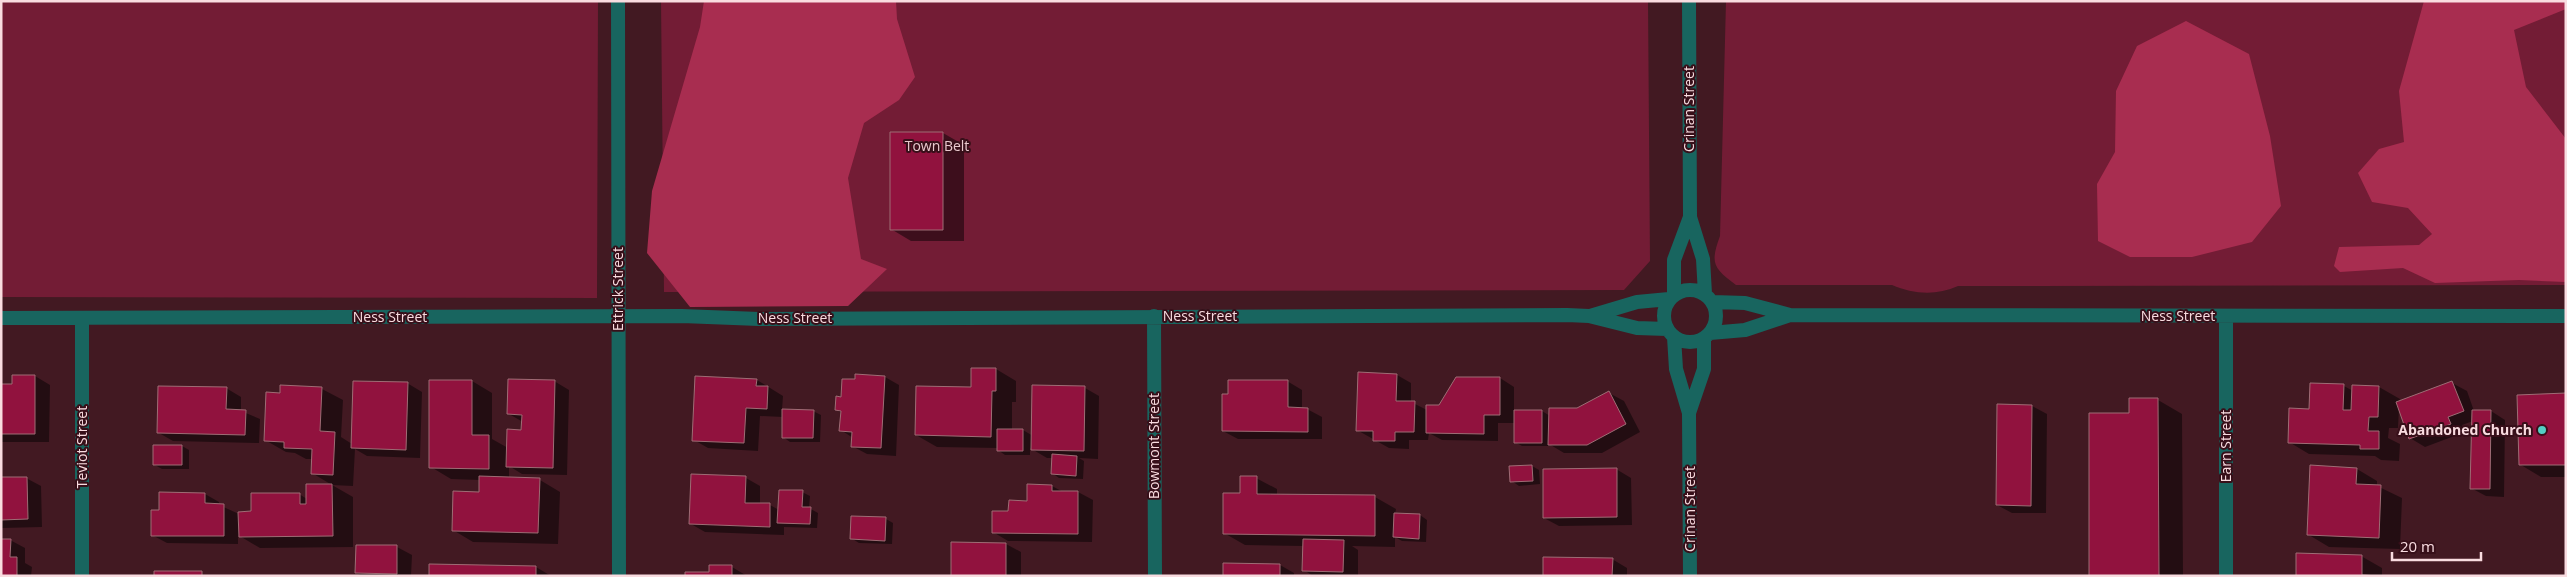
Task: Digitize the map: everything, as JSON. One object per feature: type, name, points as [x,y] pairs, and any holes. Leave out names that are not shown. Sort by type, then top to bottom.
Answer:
[{"type":"street","name":"Ettrick Street","points":[[618,1],[619,576]]},
{"type":"street","name":"Crinan Street","points":[[1688,1],[1690,217],[1703,259],[1709,298]]},
{"type":"street","name":"Crinan Street","points":[[1672,297],[1674,260],[1690,217]]},
{"type":"street","points":[[1690,289],[1709,298],[1717,313],[1716,324],[1707,336],[1689,342],[1671,333],[1664,314],[1672,297],[1690,289]]},
{"type":"street","name":"Ness Street","points":[[1589,316],[1637,302],[1672,297]]},
{"type":"street","name":"Ness Street","points":[[1709,298],[1745,303],[1790,315],[2566,316]]},
{"type":"street","name":"Ness Street","points":[[1707,336],[1745,330],[1790,315]]},
{"type":"street","name":"Bowmont Street","points":[[1154,316],[1154,576]]},
{"type":"street","name":"Ness Street","points":[[1,318],[1589,316],[1637,328],[1671,333]]},
{"type":"street","name":"Earn Street","points":[[2226,316],[2226,576]]},
{"type":"street","name":"Teviot Street","points":[[82,318],[82,576]]},
{"type":"street","name":"Crinan Street","points":[[1671,333],[1676,369],[1690,413]]},
{"type":"street","name":"Crinan Street","points":[[1690,576],[1690,413],[1704,369],[1707,336]]},
{"type":"green space","points":[[1,1],[598,1],[597,298],[1,297]]},
{"type":"green space","name":"Town Belt","points":[[661,1],[1648,1],[1650,261],[1624,290],[664,292]]},
{"type":"green space","points":[[1726,1],[2566,1],[2566,285],[1958,286],[1925,293],[1892,285],[1736,285],[1722,274],[1718,269],[1715,259],[1720,236]]},
{"type":"shaded area","points":[[704,1],[896,1],[897,19],[915,77],[899,100],[864,123],[848,178],[861,259],[887,269],[848,306],[690,307],[647,253],[652,191],[700,27]]},
{"type":"shaded area","points":[[2424,1],[2566,1],[2566,9],[2514,30],[2526,87],[2566,139],[2566,282],[2519,280],[2435,283],[2403,268],[2340,272],[2334,266],[2339,247],[2419,245],[2432,234],[2408,208],[2372,202],[2358,173],[2379,149],[2404,142],[2399,91]]},
{"type":"shaded area","points":[[2186,21],[2249,54],[2270,136],[2281,206],[2252,242],[2192,257],[2130,257],[2098,241],[2097,184],[2115,152],[2116,91],[2137,46]]},
{"type":"building","points":[[890,132],[943,132],[943,230],[890,230]]},
{"type":"building","points":[[971,368],[996,368],[996,391],[992,391],[991,437],[915,435],[916,386],[971,387]]},
{"type":"building","points":[[1358,372],[1397,374],[1396,401],[1415,401],[1414,432],[1395,432],[1395,441],[1373,441],[1373,431],[1356,431]]},
{"type":"building","points":[[855,374],[885,376],[881,448],[851,447],[852,432],[839,431],[841,411],[835,410],[836,396],[841,397],[842,379],[855,379]]},
{"type":"building","points":[[12,375],[35,375],[35,434],[1,434],[1,384],[12,384]]},
{"type":"building","points":[[695,376],[757,379],[756,386],[768,386],[767,409],[746,408],[744,443],[692,441]]},
{"type":"building","points":[[1456,377],[1500,377],[1500,415],[1484,415],[1484,434],[1426,433],[1426,405],[1439,405]]},
{"type":"building","points":[[508,379],[555,380],[553,468],[506,467],[507,429],[521,430],[522,415],[507,414]]},
{"type":"building","points":[[429,380],[472,380],[472,435],[489,435],[489,469],[429,468]]},
{"type":"building","points":[[1228,380],[1288,380],[1288,407],[1308,408],[1308,432],[1222,431],[1222,394],[1228,394]]},
{"type":"building","points":[[353,381],[408,382],[406,450],[351,448]]},
{"type":"building","points":[[2452,381],[2464,411],[2448,417],[2451,424],[2409,439],[2396,402]]},
{"type":"building","points":[[2310,383],[2344,384],[2343,410],[2351,410],[2352,385],[2379,386],[2378,417],[2369,417],[2368,431],[2379,431],[2379,449],[2360,449],[2360,445],[2288,443],[2289,408],[2309,409]]},
{"type":"building","points":[[280,385],[322,387],[320,431],[335,432],[333,475],[311,474],[312,449],[284,448],[284,442],[264,441],[266,392],[280,393]]},
{"type":"building","points":[[1032,385],[1085,386],[1084,451],[1031,450]]},
{"type":"building","points":[[158,386],[227,387],[226,409],[246,410],[245,435],[157,433]]},
{"type":"building","points":[[1609,391],[1626,424],[1587,445],[1548,445],[1549,408],[1577,408]]},
{"type":"building","name":"Abandoned Church","points":[[2566,393],[2566,465],[2519,465],[2517,395]]},
{"type":"building","points":[[2129,398],[2158,398],[2159,576],[2089,576],[2089,413],[2129,413]]},
{"type":"building","points":[[1997,404],[2032,405],[2031,506],[1996,505]]},
{"type":"building","points":[[782,409],[814,410],[813,438],[782,438]]},
{"type":"building","points":[[1514,410],[1542,410],[1542,443],[1514,443]]},
{"type":"building","points":[[2472,410],[2491,410],[2490,489],[2470,489]]},
{"type":"building","points":[[997,429],[1023,429],[1023,451],[997,451]]},
{"type":"building","points":[[153,445],[182,445],[182,465],[153,465]]},
{"type":"building","points":[[1052,454],[1077,456],[1076,476],[1051,474]]},
{"type":"building","points":[[1532,465],[1533,481],[1510,482],[1509,466]]},
{"type":"building","points":[[2310,465],[2357,468],[2356,484],[2381,485],[2379,538],[2307,535]]},
{"type":"building","points":[[1617,468],[1617,517],[1543,518],[1543,469]]},
{"type":"building","points":[[691,474],[746,476],[745,503],[770,503],[770,527],[689,524]]},
{"type":"building","points":[[479,476],[540,478],[538,533],[452,531],[453,491],[479,492]]},
{"type":"building","points":[[1240,476],[1257,476],[1257,494],[1375,495],[1375,536],[1223,534],[1223,493],[1240,493]]},
{"type":"building","points":[[1,477],[27,477],[28,519],[1,520]]},
{"type":"building","points":[[306,484],[332,484],[333,536],[239,537],[238,512],[251,511],[251,493],[300,493],[300,504],[306,504]]},
{"type":"building","points":[[1027,484],[1052,485],[1052,491],[1078,491],[1078,534],[992,533],[992,511],[1008,511],[1009,500],[1027,501]]},
{"type":"building","points":[[779,490],[803,490],[802,507],[811,507],[810,524],[777,523]]},
{"type":"building","points":[[159,492],[205,493],[205,503],[224,504],[224,536],[151,536],[151,510],[159,510]]},
{"type":"building","points":[[1394,513],[1420,514],[1419,539],[1393,537]]},
{"type":"building","points":[[851,516],[886,517],[885,541],[850,539]]},
{"type":"building","points":[[1,539],[11,539],[10,557],[17,557],[17,576],[1,576]]},
{"type":"building","points":[[1303,539],[1344,540],[1343,572],[1302,571]]},
{"type":"building","points":[[951,542],[1006,543],[1006,576],[951,576]]},
{"type":"building","points":[[356,545],[397,545],[397,574],[355,573]]},
{"type":"building","points":[[2296,553],[2362,555],[2362,575],[2380,576],[2296,576]]},
{"type":"building","points":[[1543,557],[1613,558],[1612,576],[1543,576]]},
{"type":"building","points":[[1223,563],[1280,564],[1280,576],[1223,576]]},
{"type":"building","points":[[429,564],[536,566],[536,576],[429,576]]},
{"type":"building","points":[[709,565],[732,565],[732,576],[685,576],[685,572],[709,572]]},
{"type":"building","points":[[154,571],[202,571],[202,576],[154,576]]},
{"type":"place","name":"Abandoned Church","points":[[2542,430]]}]
